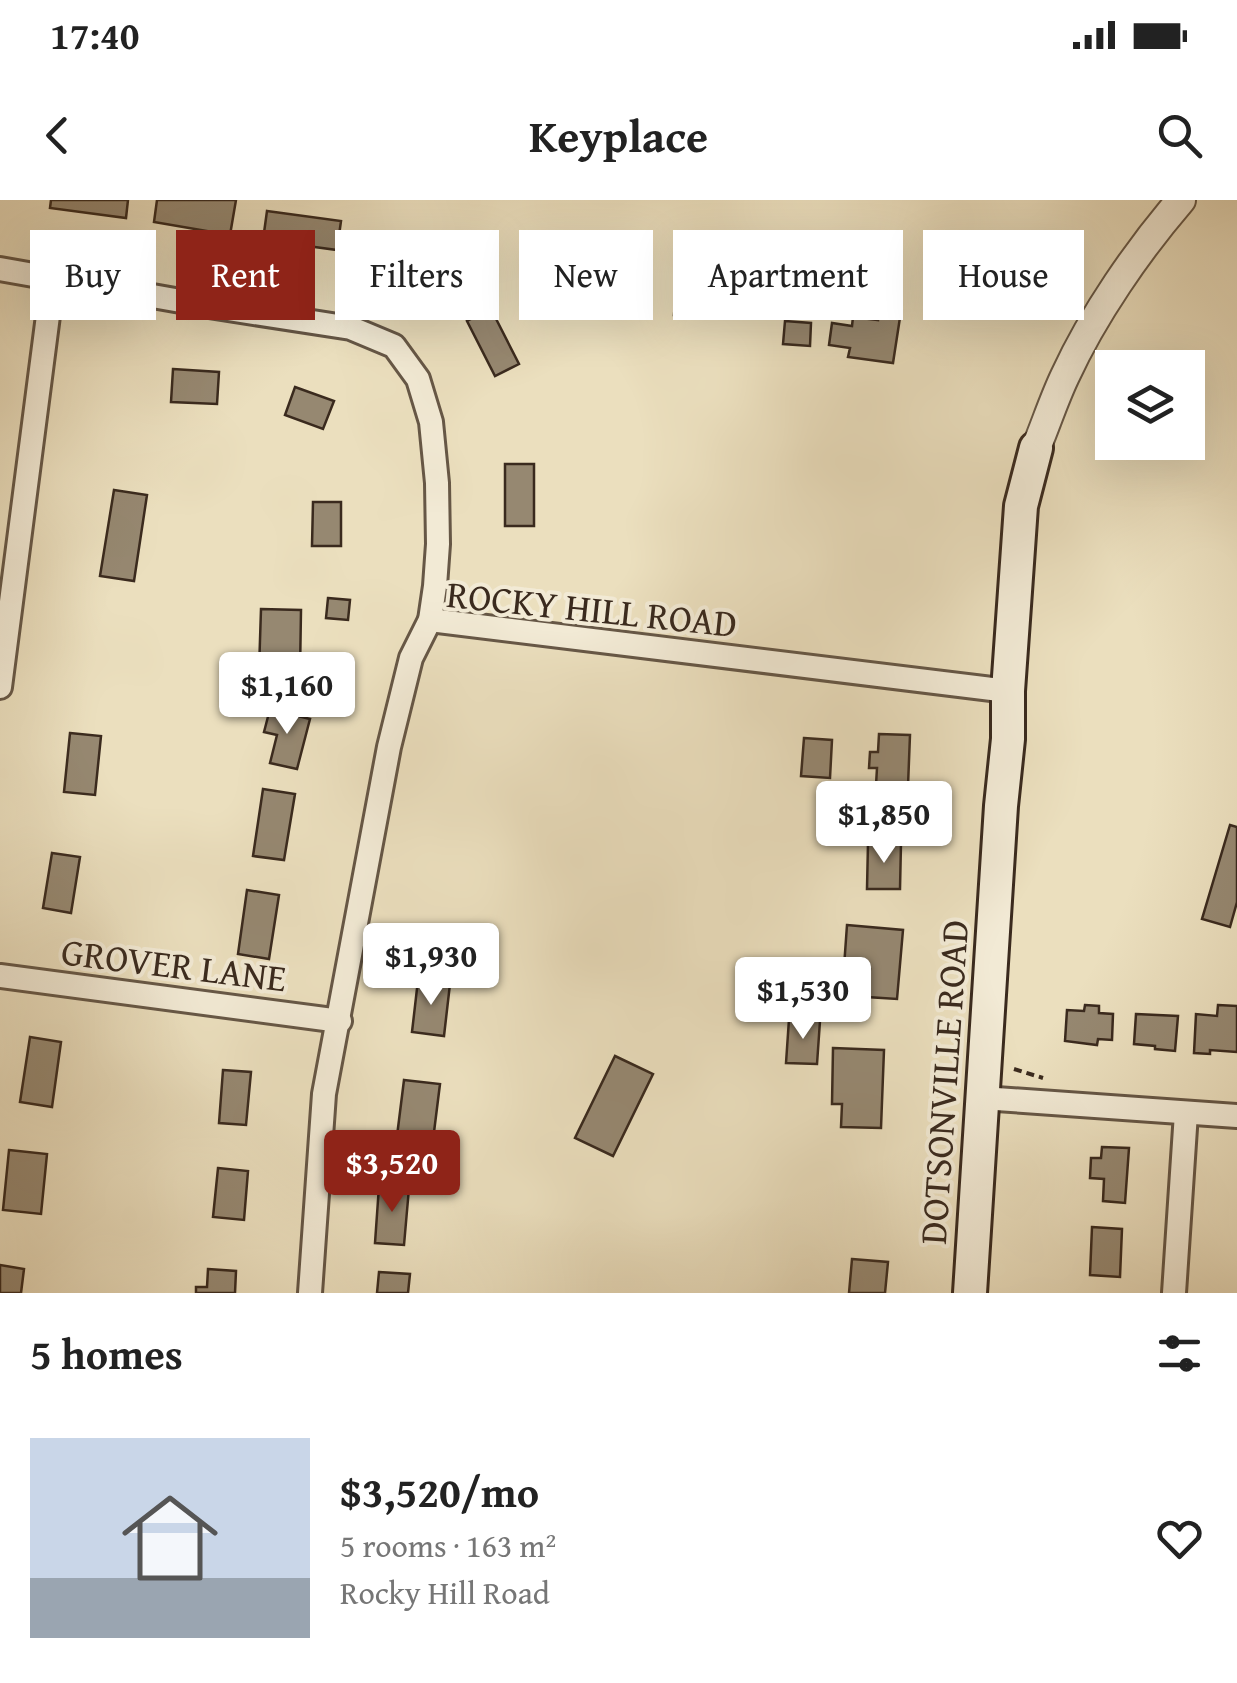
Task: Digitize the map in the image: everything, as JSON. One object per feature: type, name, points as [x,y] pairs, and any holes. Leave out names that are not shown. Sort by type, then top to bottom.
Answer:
[{"type":"main road","name":"DOTSONVILLE ROAD","points":[[970,1293],[1021,506],[1036,448]]},
{"type":"street","name":"DOTSONVILLE ROAD","points":[[1036,448],[1066,374],[1101,312],[1142,246],[1181,200]]},
{"type":"street","points":[[0,269],[30,274]]},
{"type":"street","points":[[156,296],[351,328],[394,346],[418,378],[432,422],[438,544],[430,620]]},
{"type":"street","points":[[0,688],[48,320]]},
{"type":"street","name":"ROCKY HILL ROAD","points":[[310,1293],[324,1094],[389,747],[411,658],[430,620],[1008,691]]},
{"type":"street","name":"GROVER LANE","points":[[0,976],[340,1020]]},
{"type":"street","points":[[982,1098],[1237,1116]]},
{"type":"street","points":[[1174,1293],[1186,1112]]},
{"type":"building","points":[[51,200],[128,200],[126,218],[50,208]]},
{"type":"building","points":[[157,200],[236,200],[231,230],[201,230],[154,222]]},
{"type":"building","points":[[267,211],[341,221],[340,230],[335,230],[335,250],[315,247],[315,230],[264,230]]},
{"type":"building","points":[[497,320],[519,364],[495,376],[467,321]]},
{"type":"building","points":[[853,320],[900,320],[893,363],[848,357],[850,348],[829,345],[832,323],[852,326]]},
{"type":"building","points":[[785,321],[811,323],[810,346],[783,344]]},
{"type":"building","points":[[173,369],[219,372],[217,404],[171,402]]},
{"type":"building","points":[[295,387],[334,401],[323,429],[285,415]]},
{"type":"building","points":[[505,464],[534,464],[534,526],[505,526]]},
{"type":"building","points":[[114,490],[147,495],[134,581],[100,576]]},
{"type":"building","points":[[313,502],[341,502],[341,546],[312,546]]},
{"type":"building","points":[[328,598],[350,600],[348,620],[326,618]]},
{"type":"building","points":[[261,609],[301,610],[300,672],[259,671]]},
{"type":"building","points":[[270,709],[310,719],[297,769],[270,763],[277,735],[264,732]]},
{"type":"building","points":[[70,733],[101,736],[95,795],[64,792]]},
{"type":"building","points":[[879,734],[910,735],[908,786],[876,785],[877,768],[869,768],[870,752],[878,752]]},
{"type":"building","points":[[804,738],[832,740],[830,778],[801,776]]},
{"type":"building","points":[[263,789],[295,794],[284,860],[253,856]]},
{"type":"building","points":[[1230,825],[1237,827],[1237,902],[1230,927],[1202,919]]},
{"type":"building","points":[[868,843],[901,843],[900,889],[867,889]]},
{"type":"building","points":[[52,853],[80,857],[71,913],[43,908]]},
{"type":"building","points":[[247,890],[279,895],[269,959],[238,954]]},
{"type":"building","points":[[847,925],[903,930],[897,999],[867,997],[870,969],[844,967]]},
{"type":"building","points":[[418,980],[450,984],[444,1036],[412,1032]]},
{"type":"building","points":[[1085,1005],[1099,1006],[1099,1013],[1113,1014],[1112,1040],[1098,1039],[1097,1045],[1065,1041],[1067,1010],[1084,1011]]},
{"type":"building","points":[[1218,1005],[1237,1006],[1237,1052],[1194,1053],[1196,1014],[1217,1016]]},
{"type":"building","points":[[1136,1014],[1178,1016],[1175,1051],[1134,1044]]},
{"type":"building","points":[[789,1019],[820,1021],[817,1064],[786,1063]]},
{"type":"building","points":[[30,1037],[61,1042],[52,1107],[20,1102]]},
{"type":"building","points":[[833,1048],[884,1050],[881,1128],[841,1127],[842,1104],[832,1104]]},
{"type":"building","points":[[615,1056],[653,1074],[613,1156],[575,1138]]},
{"type":"building","points":[[223,1070],[251,1072],[246,1125],[219,1123]]},
{"type":"building","points":[[404,1080],[440,1084],[431,1156],[395,1152]]},
{"type":"building","points":[[1102,1147],[1129,1148],[1125,1203],[1103,1201],[1104,1179],[1090,1178],[1091,1158],[1101,1158]]},
{"type":"building","points":[[9,1150],[47,1154],[41,1214],[3,1210]]},
{"type":"building","points":[[218,1168],[248,1171],[244,1220],[213,1217]]},
{"type":"building","points":[[379,1186],[409,1188],[404,1245],[375,1243]]},
{"type":"building","points":[[1092,1227],[1122,1229],[1120,1277],[1090,1275]]},
{"type":"building","points":[[852,1259],[888,1262],[885,1293],[849,1293]]},
{"type":"building","points":[[0,1265],[24,1269],[21,1293],[0,1293]]},
{"type":"building","points":[[208,1269],[236,1271],[235,1293],[196,1293],[196,1287],[207,1287]]},
{"type":"building","points":[[379,1272],[410,1274],[408,1293],[377,1293]]}]
